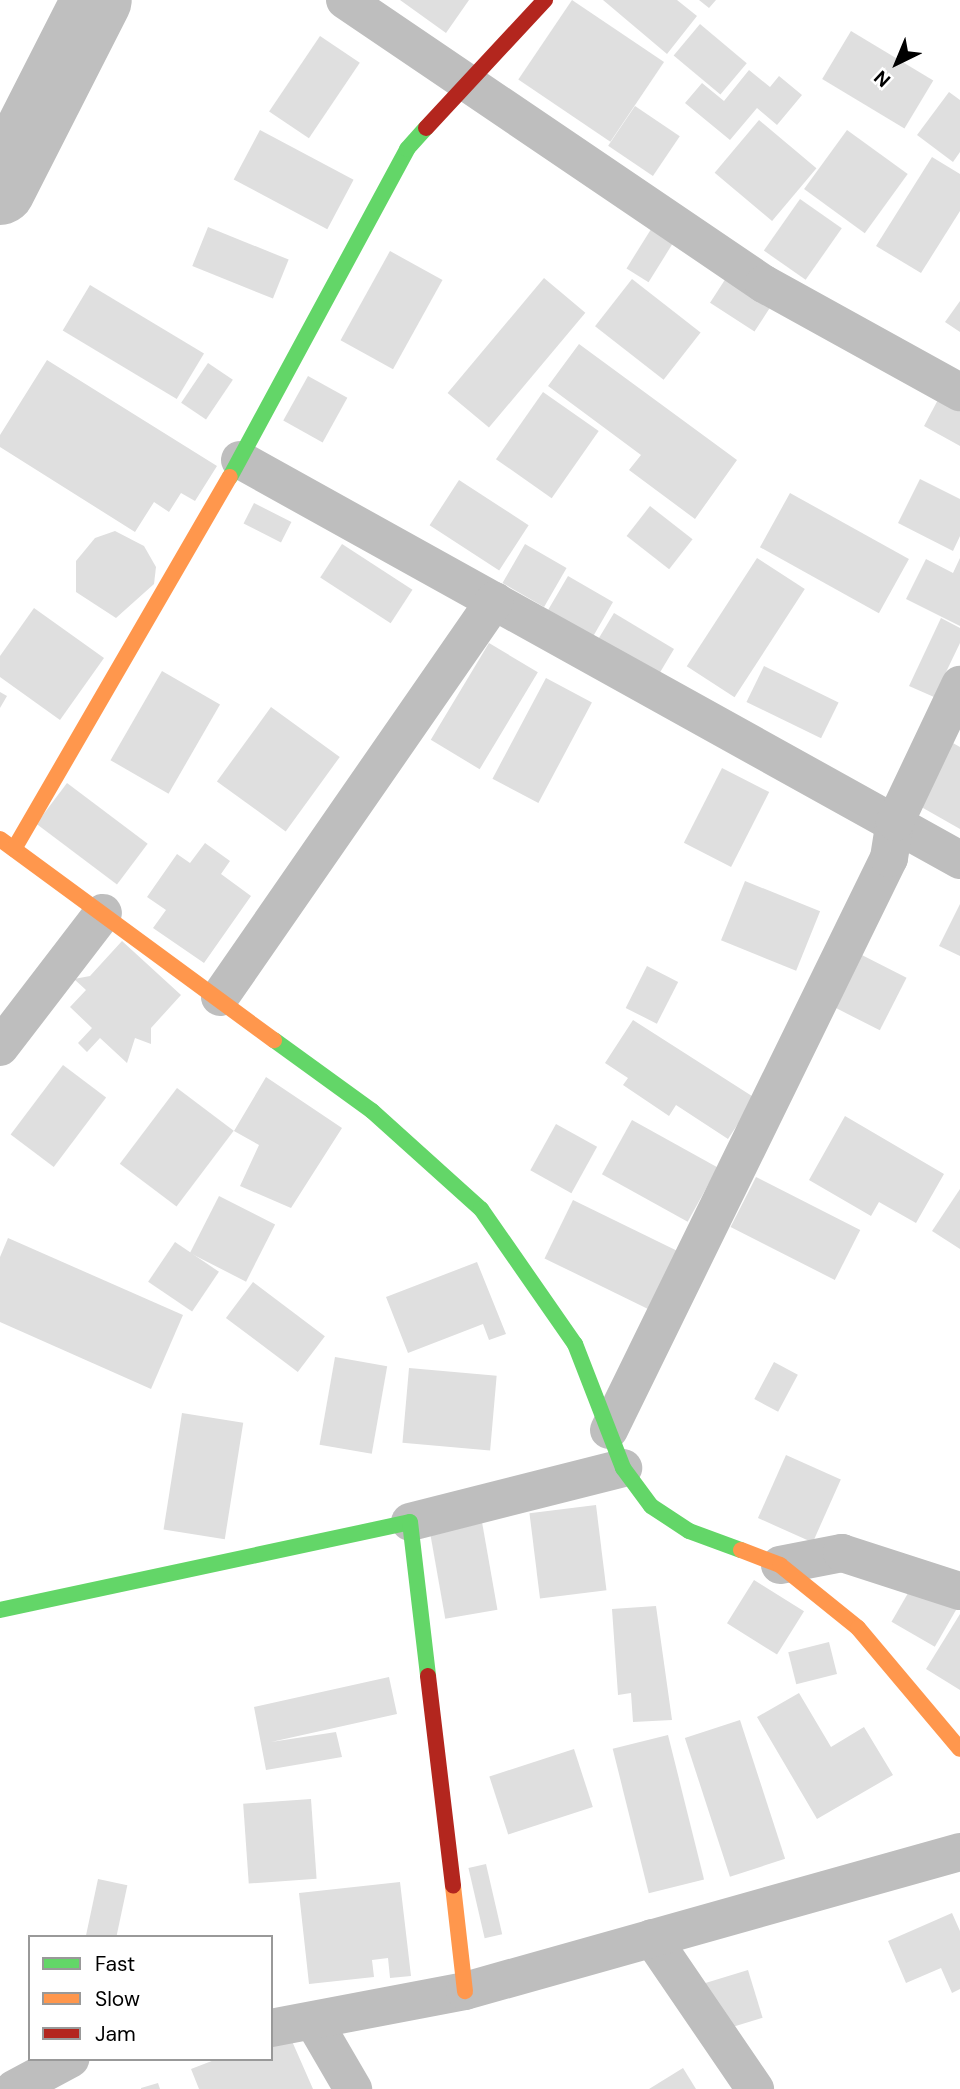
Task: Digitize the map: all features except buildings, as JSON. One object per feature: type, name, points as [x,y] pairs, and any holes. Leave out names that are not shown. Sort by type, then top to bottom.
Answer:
[{"type":"street","points":[[345,0],[764,284],[960,392]]},
{"type":"street","points":[[14,849],[240,460],[407,149],[545,0]]},
{"type":"street","points":[[240,460],[494,601],[678,709],[895,822],[960,860]]},
{"type":"street","points":[[220,998],[494,601]]},
{"type":"street","points":[[609,1430],[890,858],[895,822],[960,685]]},
{"type":"street","points":[[0,839],[372,1111],[481,1209],[575,1344],[623,1468],[651,1506],[689,1531],[780,1565],[858,1628],[960,1749]]},
{"type":"street","points":[[0,1047],[103,913]]},
{"type":"street","points":[[0,1611],[411,1522],[623,1468]]},
{"type":"street","points":[[411,1522],[465,1991]]},
{"type":"street","points":[[780,1565],[842,1553],[960,1591]]},
{"type":"street","points":[[273,2028],[465,1991],[960,1852]]},
{"type":"street","points":[[652,1938],[754,2089]]},
{"type":"street","points":[[314,2022],[353,2089]]},
{"type":"street","points":[[14,2089],[66,2061]]},
{"type":"waterway","points":[[0,190],[97,0]]},
{"type":"traffic: fast","points":[[230,477],[407,149],[426,128]]},
{"type":"traffic: fast","points":[[274,1040],[372,1111],[481,1209],[575,1344],[623,1468],[651,1506],[689,1531],[741,1550]]},
{"type":"traffic: fast","points":[[0,1610],[410,1522],[428,1676]]},
{"type":"traffic: slow","points":[[14,849],[230,477]]},
{"type":"traffic: slow","points":[[0,839],[274,1040]]},
{"type":"traffic: slow","points":[[741,1550],[780,1565],[858,1628],[960,1749]]},
{"type":"traffic: slow","points":[[453,1886],[465,1991]]},
{"type":"traffic: jam","points":[[426,128],[545,0]]},
{"type":"traffic: jam","points":[[428,1676],[453,1886]]}]
